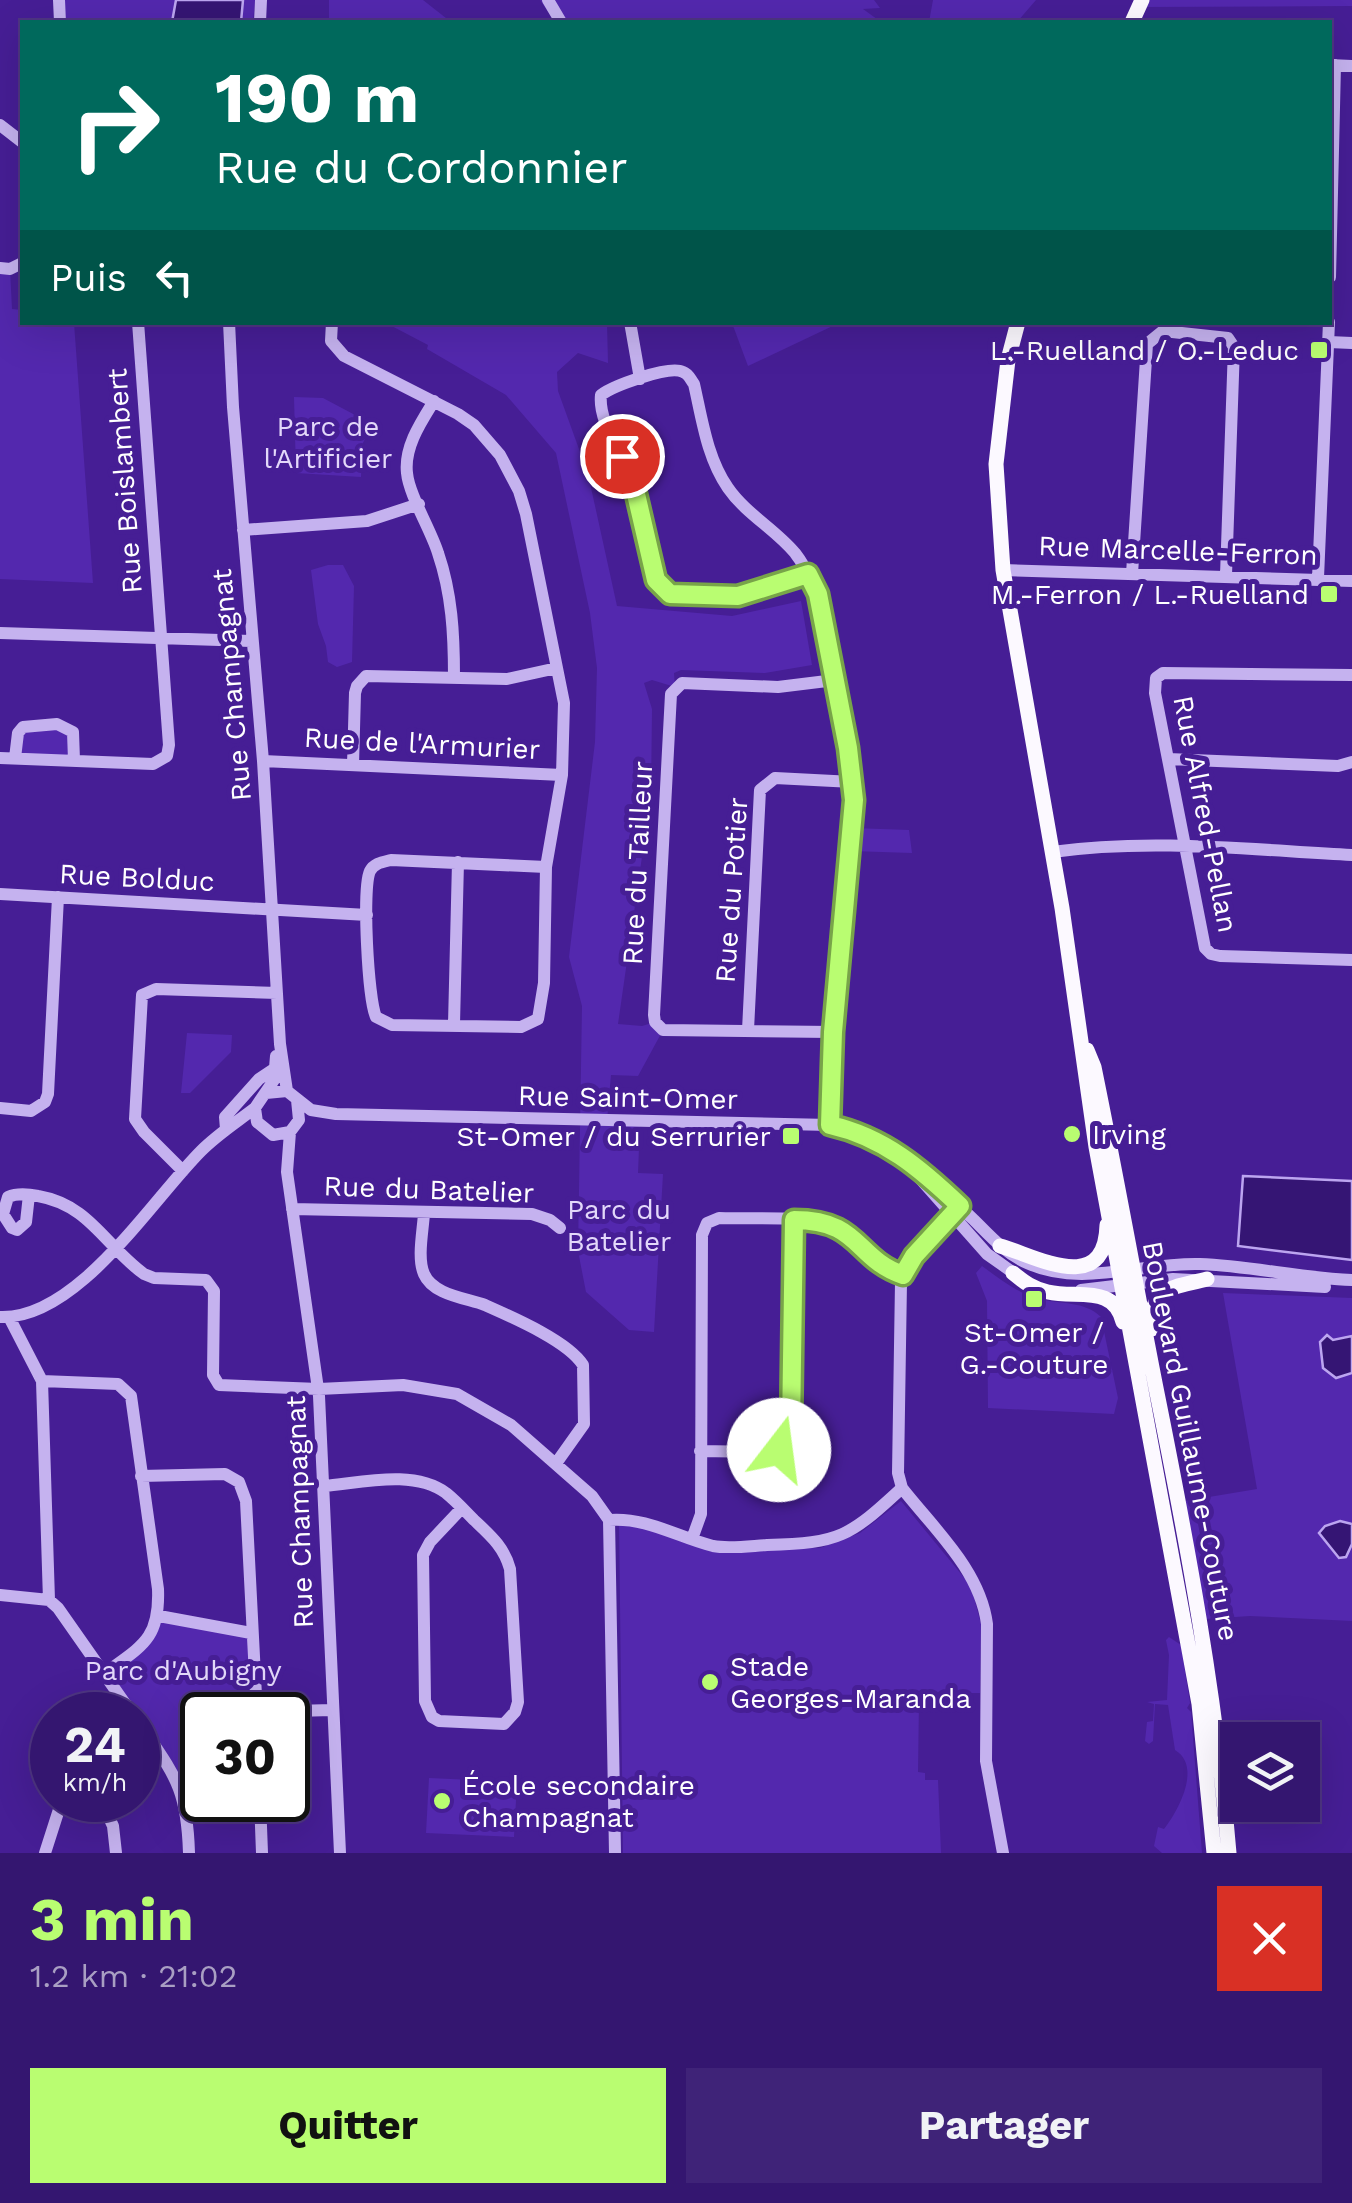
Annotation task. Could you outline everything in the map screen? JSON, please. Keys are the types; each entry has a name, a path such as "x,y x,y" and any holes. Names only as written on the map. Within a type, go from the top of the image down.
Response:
{"main road":[{"name":"Boulevard Guillaume-Couture","path":"1017,325 1008,360 996,464 1002,570 1083,1042 1083,1069 1106,1196 1128,1276"},
{"name":"Boulevard Guillaume-Couture","path":"1083,1042 1094,1067 1199,1704 1214,1853"},
{"path":"1000,1246 1054,1266 1088,1263 1105,1242 1106,1196"},
{"path":"1012,1273 1026,1284 1048,1292 1109,1298 1144,1365"},
{"path":"1144,1365 1158,1298 1174,1286 1207,1280"},
{"name":"Boulevard Guillaume-Couture","path":"1144,1365 1204,1645 1229,1853"}],"street":[{"path":"1332,65 1352,66"},
{"path":"0,125 20,140"},
{"name":"Rue Boislambert","path":"74,760 153,764 167,756 169,745 138,325"},
{"name":"Rue Champagnat","path":"229,325 280,1044 295,1126 287,1172 319,1390 340,1853"},
{"name":"Rue de l'Armurier","path":"263,761 562,775 564,704 526,514 511,474 500,454 474,425 344,356 331,340 332,325"},
{"path":"631,325 640,379"},
{"path":"1318,578 1329,325"},
{"path":"1132,574 1147,344 1164,331 1228,338 1234,347 1226,575"},
{"path":"1329,342 1352,343"},
{"path":"808,574 738,596 678,596 664,590 656,580 629,472 600,404 601,395 613,386 674,370 688,376 694,384 709,448 726,485 746,510 786,544 808,574 824,616 853,782 854,823 833,1032 830,1125"},
{"path":"434,401 418,427 407,457 410,486 438,552 451,606 454,677"},
{"path":"243,530 367,521 419,504"},
{"name":"Rue Marcelle-Ferron","path":"1002,570 1352,581"},
{"path":"0,633 252,641"},
{"path":"353,765 355,693 360,680 373,674 507,679 557,668"},
{"name":"Rue Alfred-Pellan","path":"1352,675 1163,672 1156,678 1155,693 1205,948 1211,954 1352,960"},
{"name":"Rue du Tailleur","path":"833,1032 663,1030 654,1022 671,694 682,683 778,686 835,680"},
{"path":"57,724 74,732 74,760 7,758 23,727 57,724"},
{"path":"1168,759 1338,766 1352,762"},
{"path":"546,867 391,860 376,864 369,875 367,915 376,1018 392,1025 521,1027 538,1020 544,983 546,867 562,775"},
{"name":"Rue du Potier","path":"748,1030 760,790 775,778 853,782"},
{"path":"1052,852 1093,847 1186,846 1352,854"},
{"path":"454,1024 458,862"},
{"name":"Rue Bolduc","path":"0,894 367,915"},
{"path":"0,1108 32,1111 45,1102 48,1094 58,897"},
{"path":"183,1171 136,1119 142,995 156,989 276,992"},
{"name":"Rue Champagnat","path":"280,1044 274,1080 255,1108 287,1172"},
{"path":"226,1129 224,1117 259,1079 274,1070"},
{"path":"266,1093 292,1096"},
{"name":"Rue Saint-Omer","path":"292,1096 311,1110 336,1114 830,1125 876,1140 910,1163 956,1211 1025,1263 1083,1275 1352,1288"},
{"path":"49,1600 42,1381 4,1317 53,1304 74,1289 183,1171 226,1129 255,1108"},
{"name":"Rue Saint-Omer","path":"267,1132 336,1114"},
{"path":"226,1129 267,1132"},
{"path":"29,1195 70,1205 144,1274 154,1278 206,1280 211,1284 213,1375 219,1386 319,1390 403,1385 457,1394 493,1412 557,1462 600,1505 610,1520 615,1853"},
{"name":"Rue du Batelier","path":"292,1209 532,1214 560,1228"},
{"path":"956,1211 914,1256 903,1275 898,1473 902,1488 964,1566 984,1603 986,1761 1003,1853"},
{"name":"Rue Saint-Omer","path":"956,1211 987,1254 1012,1273 1060,1289 1083,1290 1128,1276 1210,1265 1352,1280"},
{"path":"424,1213 423,1272 433,1285 505,1315 568,1348 583,1365 584,1424 557,1462"},
{"path":"692,1539 701,1514 703,1230 712,1219 719,1218 826,1222 838,1227 890,1271 903,1275"},
{"path":"700,1452 773,1452 789,1439 794,1220"},
{"path":"42,1381 106,1383 126,1389 131,1396 159,1616 136,1651 105,1673"},
{"path":"141,1476 225,1474 239,1482 246,1501 255,1692"},
{"path":"323,1486 413,1481 444,1492 462,1508 504,1549 510,1569 518,1702 504,1724 439,1720 432,1717 426,1701 423,1554 462,1508"},
{"path":"610,1520 642,1521 717,1547 811,1544 836,1539 864,1523 902,1488"},
{"path":"0,1595 49,1600 71,1621 118,1692"},
{"path":"159,1616 251,1633"},
{"path":"310,1711 332,1710"},
{"path":"160,1754 180,1789"},
{"path":"45,1853 55,1822"},
{"path":"111,1822 116,1853"},
{"path":"187,1822 190,1853"},
{"path":"261,1822 262,1853"}],"green space":[{"path":"64,0 255,0 253,20 66,20"},
{"path":"329,0 423,0 448,20 329,20"},
{"path":"540,0 874,0 880,8 863,9 878,20 554,20"},
{"path":"933,0 1036,0 1019,20 929,20"},
{"path":"1142,0 1352,0 1352,6 1139,7"},
{"path":"0,268 10,269 12,309 20,310 20,325 74,325 93,583 0,579"},
{"name":"Parc du Batelier","path":"390,325 607,325 608,363 578,353 557,372 558,391 588,474 617,606 732,616 801,601 812,665 765,673 681,670 674,673 675,687 652,680 644,683 652,709 651,794 618,1024 642,1026 655,1022 663,1030 638,1076 611,1075 607,1121 640,1123 638,1173 663,1174 654,1332 629,1330 586,1292 578,1251 582,1006 569,957 595,742 597,668 590,613 556,453 506,395 427,349 428,345"},
{"path":"733,325 835,325 748,366"},
{"name":"Parc de l'Artificier","path":"294,397 323,398 372,424 362,445 361,477 296,473"},
{"path":"343,565 354,586 352,662 337,667 328,662 311,570"},
{"path":"68,727 74,760 15,758 18,733"},
{"path":"853,828 909,830 912,853 851,851"},
{"path":"187,1033 232,1035 231,1052 190,1093 181,1093"},
{"path":"982,1266 1023,1293 1080,1306 1101,1317 1118,1398 1114,1414 988,1408 987,1301 976,1273"},
{"path":"1223,1293 1352,1298 1352,1621 1250,1616 1205,1619 1185,1501 1257,1489"},
{"path":"901,1501 971,1586 981,1624 980,1693 926,1693 925,1700 919,1700 918,1772 925,1773 925,1780 938,1780 941,1853 623,1853 619,1521 716,1550 820,1548 860,1533"},
{"name":"Parc d'Aubigny","path":"159,1616 251,1633 254,1692 180,1692 180,1791 160,1759 160,1692 117,1692 105,1673 136,1651"},
{"path":"1169,1637 1181,1645 1190,1703 1187,1708 1191,1712 1202,1853 1162,1853 1154,1846 1158,1827 1164,1829 1176,1811 1187,1777 1183,1757 1175,1750 1168,1705 1155,1704 1153,1741 1145,1741 1147,1722 1153,1721 1154,1704 1147,1702 1167,1700"},
{"path":"429,1778 517,1782 514,1837 426,1833"}],"shaded area":[{"path":"176,0 243,0 241,20 172,20"},
{"path":"1243,1176 1352,1181 1352,1260 1238,1246"},
{"path":"1327,1335 1333,1340 1352,1336 1352,1373 1336,1378 1323,1368 1320,1342"},
{"path":"1340,1521 1352,1524 1352,1544 1346,1557 1339,1558 1319,1533 1325,1526"}],"place":[{"name":"L.-Ruelland / O.-Leduc","path":"1319,350"},
{"name":"M.-Ferron / L.-Ruelland","path":"1329,594"},
{"name":"Irving","path":"1072,1134"},
{"name":"St-Omer / du Serrurier","path":"791,1136"},
{"name":"St-Omer / G.-Couture","path":"1034,1299"},
{"name":"Stade Georges-Maranda","path":"710,1682"},
{"name":"École secondaire Champagnat","path":"442,1801"}],"route":[{"path":"622,456 636,494 656,580 664,590 678,596 738,596 808,574 818,594 848,748 854,800 833,1032 830,1125 864,1134 894,1150 960,1206 914,1256 903,1275 890,1271 838,1227 826,1222 794,1220 791,1430 779,1450"}]}
